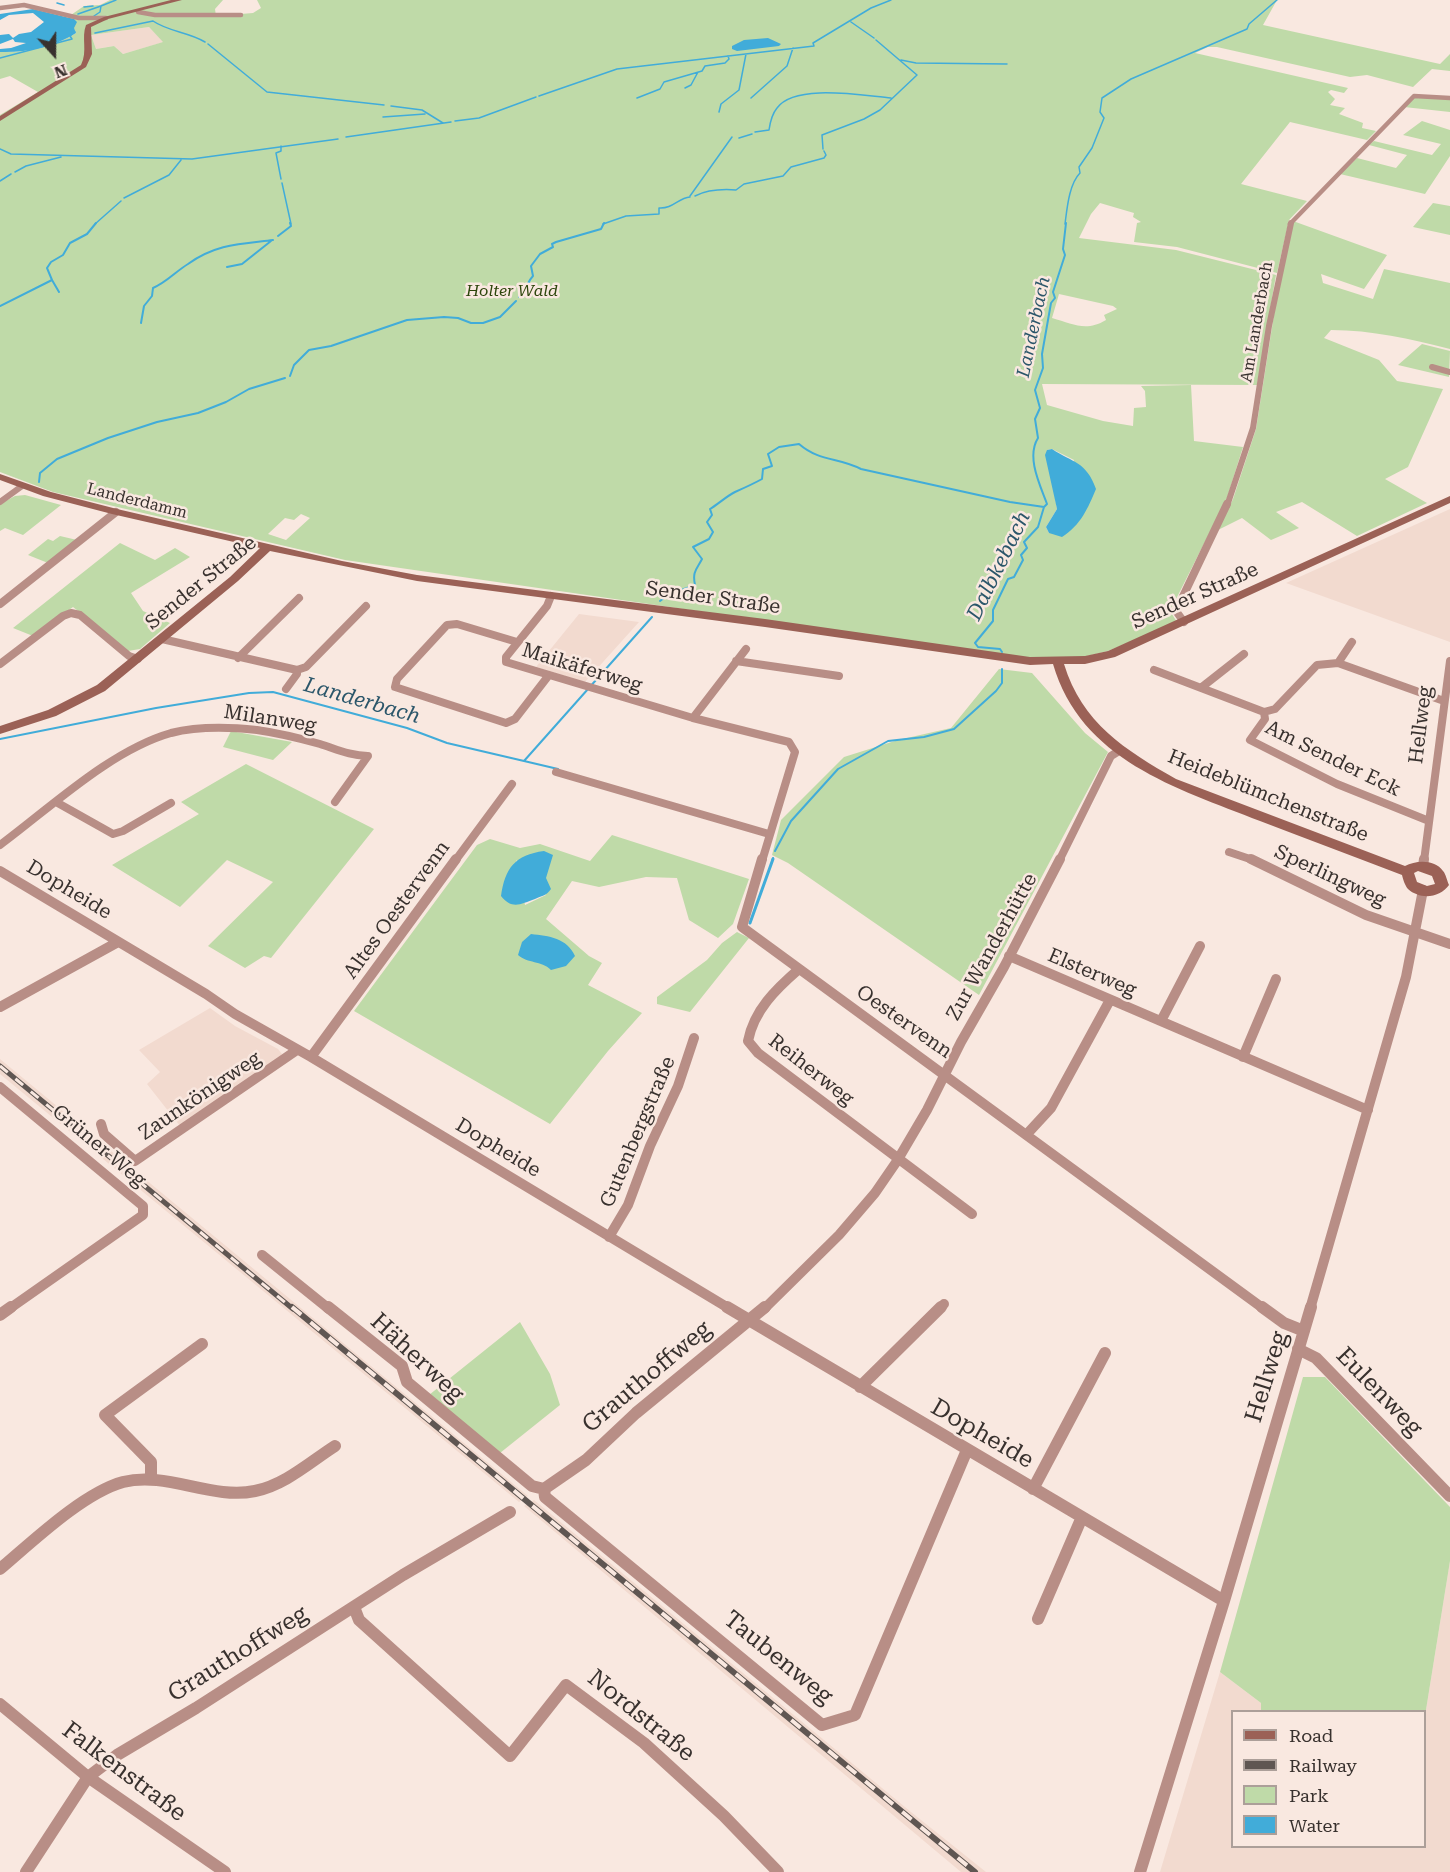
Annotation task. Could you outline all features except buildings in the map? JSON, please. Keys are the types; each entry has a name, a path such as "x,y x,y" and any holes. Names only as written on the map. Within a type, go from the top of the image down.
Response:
{"main road":[{"path":"0,119 84,66 90,54 88,26 106,18 138,12 179,0"},
{"name":"Landerdamm","path":"0,477 22,486 116,512 268,547"},
{"name":"Sender Straße","path":"0,730 41,717 77,702 101,688 234,579 268,547 408,577 667,609 1005,658 1058,662 1085,660 1111,654 1450,499"},
{"name":"Heideblümchenstraße","path":"1058,662 1062,680 1078,709 1119,751 1172,782 1407,872"},
{"path":"1423,866 1438,873 1446,887 1435,891 1423,890 1412,885 1407,872 1413,867 1423,866"}],"street":[{"path":"0,8 33,6 79,18 106,18"},
{"path":"138,12 155,15 241,15"},
{"path":"79,18 88,26"},
{"name":"Am Landerbach","path":"1184,622 1176,611 1230,499 1252,428 1267,336 1291,221 1413,96 1450,98"},
{"path":"1431,367 1450,372"},
{"path":"0,501 22,486"},
{"path":"0,604 116,512"},
{"name":"Maikäferweg","path":"552,596 547,606 506,657 506,662 693,718 789,742 795,752 769,834"},
{"path":"238,658 299,598"},
{"path":"162,639 297,670 306,667 366,606"},
{"path":"0,664 63,616 71,613 80,615 129,656 138,659"},
{"path":"517,642 457,624 447,625 397,680 395,687 506,723 515,719 549,675"},
{"path":"1338,663 1352,642"},
{"path":"693,718 746,649"},
{"path":"1202,687 1244,654"},
{"path":"736,661 839,676"},
{"name":"Hellweg","path":"1423,866 1450,661"},
{"path":"1154,670 1264,712 1275,709 1317,665 1338,663 1444,701"},
{"path":"286,689 297,675 297,670"},
{"name":"Am Sender Eck","path":"1264,712 1265,718 1250,740 1337,784 1429,821"},
{"name":"Milanweg","path":"0,844 103,765 141,743 176,731 204,727 225,726 272,733 321,744 351,755 368,756 364,764 344,785 335,802"},
{"name":"Zur Wanderhütte","path":"750,1320 833,1242 865,1206 898,1160 946,1074 963,1036 977,1016 1009,956 1111,756 1119,751"},
{"path":"556,772 769,834"},
{"name":"Altes Oestervenn","path":"311,1057 512,784"},
{"path":"56,802 113,834 123,831 171,803"},
{"name":"Oestervenn","path":"769,834 742,927 1284,1323 1304,1331"},
{"name":"Sperlingweg","path":"1229,852 1256,861 1366,915 1450,944"},
{"name":"Dopheide","path":"0,871 609,1238 1224,1601"},
{"name":"Hellweg","path":"1140,1872 1224,1601 1407,977 1423,890"},
{"name":"Dopheide","path":"0,1007 118,942"},
{"path":"1161,1022 1200,946"},
{"name":"Elsterweg","path":"1009,956 1368,1110"},
{"name":"Reiherweg","path":"799,969 773,993 748,1031 747,1041 758,1053 898,1160"},
{"path":"1243,1057 1276,979"},
{"path":"1027,1134 1051,1108 1110,1000"},
{"name":"Gutenbergstraße","path":"609,1238 628,1205 650,1146 678,1086 694,1038"},
{"name":"Zaunkönigweg","path":"101,1124 104,1134 135,1161 297,1050"},
{"name":"Grüner Weg","path":"0,1088 143,1206 145,1211 144,1215 1,1312"},
{"path":"898,1160 972,1214"},
{"name":"Häherweg","path":"262,1255 402,1366 407,1382 532,1486 544,1489"},
{"path":"860,1387 944,1304"},
{"name":"Grauthoffweg","path":"544,1489 554,1484 607,1440 629,1418 750,1320"},
{"path":"151,1479 151,1462 105,1415 202,1344"},
{"name":"Eulenweg","path":"1298,1349 1317,1358 1450,1496"},
{"path":"1033,1489 1105,1353"},
{"path":"0,1569 92,1498 122,1483 151,1479 230,1493 256,1491 277,1483 335,1446"},
{"name":"Taubenweg","path":"544,1489 545,1497 822,1725 855,1715 967,1450"},
{"name":"Grauthoffweg","path":"26,1872 88,1777 117,1755 403,1575 510,1512"},
{"path":"1038,1619 1082,1517"},
{"name":"Nordstraße","path":"354,1607 359,1620 510,1756 566,1684 644,1743 724,1816 778,1872"},
{"name":"Falkenstraße","path":"0,1704 88,1777 225,1872"}],"shaded area":[{"path":"149,27 164,42 123,54 114,46 96,49 91,35"},
{"path":"1450,509 1450,642 1286,583"},
{"path":"579,614 639,622 585,682 536,667"},
{"path":"210,1008 235,1026 278,1049 282,1054 281,1057 180,1126 147,1084 160,1072 139,1050"},
{"path":"0,1059 528,1496 519,1502 0,1074"},
{"path":"534,1500 986,1872 961,1872 524,1506"},
{"path":"1450,1561 1450,1872 1160,1872 1220,1672 1261,1703 1261,1710 1231,1710 1231,1848 1426,1848 1426,1710"}],"green space":[{"name":"Holter Wald","path":"110,0 223,0 215,9 216,16 253,13 261,8 257,0 1277,0 1263,25 1440,64 1450,54 1450,71 1432,69 1413,87 1367,75 1350,77 1217,47 1208,47 1195,53 1348,88 1344,93 1331,90 1328,92 1335,99 1330,105 1345,108 1339,114 1363,123 1362,128 1376,131 1367,140 1290,122 1241,184 1307,201 1289,220 1277,273 1177,247 1134,242 1137,223 1141,222 1133,217 1134,213 1100,203 1091,214 1079,238 1176,250 1276,275 1257,385 1042,384 1047,405 1103,421 1133,426 1134,408 1146,407 1145,391 1141,386 1191,385 1194,441 1243,447 1227,498 1170,611 1177,622 1108,651 1083,657 1029,659 345,560 53,492 0,472 0,115 38,92 10,76 0,79 0,52 39,48 68,38 76,33 68,17 84,6 100,5","holes":["149,27 163,42 123,54 114,46 96,49 91,35","1059,294 1113,306 1117,309 1104,315 1106,320 1092,326 1079,326 1052,318","1052,449 1074,460 1049,533 1046,527 1057,509 1047,450","301,514 310,518 286,540 268,534 285,518 294,520"]},
{"path":"1415,96 1450,99 1450,112 1404,107"},
{"path":"1422,121 1450,130 1450,156 1425,194 1340,174 1357,158 1396,168 1407,155 1369,145 1374,141 1432,155 1441,144 1403,135"},
{"path":"1433,203 1450,206 1450,235 1413,227"},
{"path":"1293,221 1387,255 1364,289 1321,274 1323,283 1373,299 1384,269 1450,283 1450,349 1376,333 1331,330 1324,338 1379,360 1397,381 1443,389 1408,467 1385,479 1427,503 1357,536 1302,502 1276,512 1299,528 1271,540 1242,518 1218,530 1233,499 1256,429 1276,302"},
{"path":"1422,344 1450,351 1449,377 1398,365"},
{"path":"25,495 61,505 23,535 5,528 0,531 0,504 15,496"},
{"path":"60,536 77,540 48,563 28,555 48,539 53,541"},
{"path":"120,543 155,560 175,548 190,557 131,593 143,611 170,623 140,649 128,651 73,607 33,636 13,628"},
{"path":"999,669 1032,673 1085,733 1108,752 979,995 788,863 772,855 781,820 844,757 898,740 951,728"},
{"path":"231,731 292,742 273,760 223,747"},
{"path":"246,764 374,829 271,958 264,956 245,968 208,946 273,882 227,860 180,907 112,865 199,814 181,802"},
{"path":"612,835 749,879 733,924 718,938 689,920 677,878 646,877 599,887 572,881 546,919 589,956 602,963 588,985 642,1013 608,1051 550,1124 354,1011 477,845 490,839 520,848 540,844 590,861","holes":["516,860 546,895 525,905"]},
{"path":"737,932 749,938 690,1012 657,1004 657,997 707,960 722,943"},
{"path":"520,1322 550,1374 560,1405 500,1453 429,1395"},
{"path":"1303,1377 1325,1377 1450,1507 1450,1561 1426,1710 1261,1710 1261,1703 1220,1672"}],"water":[{"path":"33,9 74,19 77,22 74,28 76,33 59,42 39,48 0,52 0,49 26,43 15,42 13,39 0,44 0,35 9,34 13,38 19,34 31,32 44,22 33,13 9,15 0,20 0,14"},
{"path":"768,38 781,44 737,51 732,49 732,46 744,40"},
{"path":"1052,449 1083,468 1096,489 1079,522 1062,537 1049,533 1046,527 1057,509 1045,455 1047,450"},
{"path":"544,851 553,855 546,878 551,889 544,895 521,904 509,903 501,896 505,878 513,864 526,856"},
{"path":"531,934 551,937 562,942 572,950 575,956 566,966 551,970 522,958 518,955 522,942"}],"waterway":[{"path":"101,6 116,0"},
{"path":"793,48 814,46 813,43 871,8 891,0"},
{"name":"Landerbach","path":"1065,224 1069,197 1080,173 1079,167 1092,148 1104,118 1100,112 1102,98 1131,79 1247,29 1249,24 1277,0"},
{"path":"57,3 64,5"},
{"path":"84,7 93,6"},
{"path":"78,14 101,6"},
{"path":"94,16 100,12 101,6"},
{"path":"95,33 153,21 205,42"},
{"path":"851,22 874,38"},
{"path":"0,58 72,39 70,36 75,32"},
{"path":"823,149 822,135 864,119 880,110 917,75 876,40"},
{"path":"208,44 267,92 384,105"},
{"path":"728,56 793,48"},
{"path":"751,98 787,66 793,48"},
{"path":"719,112 721,104 739,90 746,54"},
{"path":"539,96 617,69 728,56"},
{"path":"698,72 705,66 725,63 729,59 728,56"},
{"path":"901,60 916,63 1007,64"},
{"path":"637,98 660,89 664,82 698,72"},
{"path":"685,88 691,85 698,72"},
{"path":"755,132 769,130 777,108 786,100 799,96 831,93 891,98"},
{"path":"455,121 479,118 536,97"},
{"path":"391,106 422,110 443,123"},
{"path":"383,117 425,114"},
{"path":"346,137 451,122"},
{"path":"739,138 752,134"},
{"path":"690,196 732,137"},
{"path":"281,147 338,139"},
{"path":"0,149 11,154 192,159 281,147"},
{"path":"281,147 281,151 276,153 281,179"},
{"path":"695,196 715,190 736,190 744,184 783,176 791,167 824,158 826,155 824,151"},
{"path":"15,172 26,166 61,157"},
{"path":"124,198 169,175 181,160"},
{"path":"0,181 11,174"},
{"path":"282,183 291,224"},
{"path":"604,224 626,216 659,214 659,208 668,207 690,197"},
{"path":"96,223 121,201"},
{"path":"52,280 47,268 51,262 63,255 70,243 87,234 96,223"},
{"path":"278,236 291,226 290,223"},
{"name":"Landerbach","path":"1044,507 1047,504 1038,480 1033,454 1038,438 1035,419 1040,408 1035,390 1043,368 1042,354 1051,303 1055,298 1053,292 1065,255 1063,249 1066,223"},
{"path":"519,297 533,276 531,266 540,254 553,247 552,244 556,242 601,229 604,224"},
{"path":"141,323 144,306 152,296 153,288 198,257 229,246 273,240"},
{"path":"227,267 242,264 271,241"},
{"path":"0,306 52,280"},
{"path":"52,280 59,292"},
{"path":"290,376 294,365 309,350 331,346 407,320 444,317 458,318 471,323 483,323 500,317 516,301"},
{"path":"39,482 40,473 57,459 108,438 157,422 198,413 226,402 249,389 285,378"},
{"name":"Landerbach","path":"660,601 668,595 695,585 695,573 702,559 693,547 709,539 713,532 707,522 712,515 710,509 732,494 762,479 763,469 772,466 768,454 779,447 799,444 814,454 861,469 1010,502 1044,507"},
{"name":"Dalbkebach","path":"1002,652 1000,649 978,647 975,643 993,621 993,610 1008,579 1014,577 1023,560 1021,555 1027,548 1024,542 1038,527 1044,507"},
{"name":"Landerbach","path":"524,761 652,617"},
{"name":"Dalbkebach","path":"775,851 791,821 838,769 888,741 924,737 954,729 996,691 1002,683 1002,669"},
{"name":"Landerbach","path":"0,739 156,708 249,693 273,692 407,728 447,743 524,761"},
{"path":"524,761 558,769"},
{"name":"Dalbkebach","path":"750,923 773,859"}],"railway":[{"path":"0,1066 293,1309"},
{"path":"292,1307 975,1872"}]}
